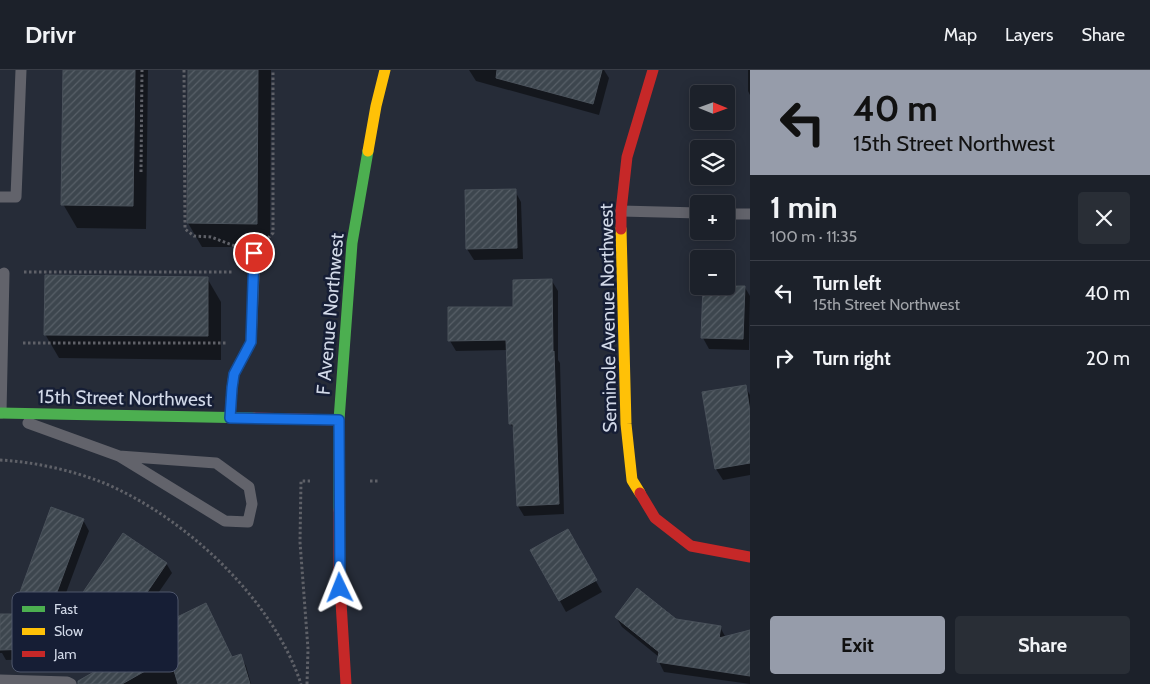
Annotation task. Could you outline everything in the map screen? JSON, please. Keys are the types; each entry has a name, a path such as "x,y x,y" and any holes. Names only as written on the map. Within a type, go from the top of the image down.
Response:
{"street":[{"name":"F Avenue Northwest","path":"346,684 340,569 339,420 352,243 376,106 385,70"},
{"name":"Seminole Avenue Northwest","path":"653,70 627,157 621,211 626,424 632,480 655,518 691,546 750,557"},
{"name":"15th Street Northwest","path":"0,413 339,420"}],"lane":[{"path":"0,197 16,197 21,70"},
{"path":"621,211 690,213"},
{"path":"735,214 750,214"},
{"path":"230,418 234,374 251,342 254,253"},
{"path":"4,272 0,413 119,456 225,521 248,522 252,504 250,487 216,463 119,456"},
{"path":"0,680 67,682 71,684"}],"path":[{"path":"142,70 142,172"},
{"path":"184,70 186,229 194,236 211,237 254,253 273,233 273,70"},
{"path":"4,272 254,272"},
{"path":"2,343 251,342"},
{"path":"0,460 63,470 104,483 138,500 170,521 202,546 256,600 295,667 301,684"},
{"path":"307,684 308,649 300,542 300,481 310,481"},
{"path":"370,481 378,481"}],"building":[{"path":"63,70 135,70 133,206 61,205"},
{"path":"188,70 258,70 257,224 187,223"},
{"path":"497,70 602,70 593,104 496,78"},
{"path":"516,189 517,248 466,249 465,190"},
{"path":"45,275 208,277 208,336 44,335"},
{"path":"552,279 559,504 517,506 513,424 509,424 506,340 448,341 448,307 513,307 513,280"},
{"path":"735,286 745,286 743,339 701,338 703,295 735,295"},
{"path":"746,385 750,412 750,463 715,469 702,392"},
{"path":"51,507 84,519 57,592 20,592"},
{"path":"568,529 597,580 559,601 530,550"},
{"path":"123,533 167,563 147,592 83,592"},
{"path":"637,588 676,619 721,626 719,638 750,630 750,676 657,662 659,652 615,617"},
{"path":"206,603 232,657 241,654 250,684 178,684 174,672 178,672 178,617"},
{"path":"0,614 12,614 12,650 0,650"},
{"path":"94,672 143,672 122,684 78,684 78,681"}],"traffic: fast":[{"path":"339,510 339,420 352,243 368,151"},
{"path":"0,413 254,418"}],"traffic: slow":[{"path":"368,151 385,70"},
{"path":"621,229 626,424 632,480 640,493"}],"traffic: jam":[{"path":"621,229 627,157 653,70"},
{"path":"254,418 339,420"},
{"path":"640,493 655,518 691,546 750,557"},
{"path":"339,510 339,569 346,684"}],"route":[{"path":"254,253 251,342 234,374 230,418 339,420 340,588"}]}
